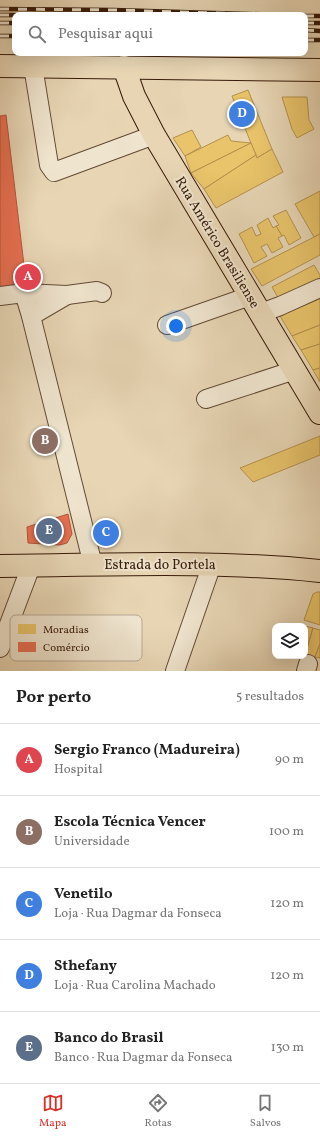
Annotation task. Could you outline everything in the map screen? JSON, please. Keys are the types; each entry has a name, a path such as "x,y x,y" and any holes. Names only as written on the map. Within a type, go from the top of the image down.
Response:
{"main road":[{"path":"0,66 320,70"},
{"name":"Rua Américo Brasiliense","path":"124,67 134,96 154,135 320,413"},
{"name":"Estrada do Portela","path":"0,566 212,564 274,566 320,571"}],"street":[{"path":"33,66 49,166 54,172 154,135"},
{"path":"167,325 256,304 280,306 320,288"},
{"path":"0,296 24,293 95,293"},
{"path":"24,293 32,316 93,564"},
{"path":"32,316 67,294"},
{"path":"206,399 295,370"},
{"path":"175,671 212,564"},
{"path":"12,615 30,566"},
{"path":"0,648 10,621"}],"building: Moradias":[{"path":"248,90 272,149 257,158 232,96"},
{"path":"282,97 307,97 309,120 314,129 297,138 292,129"},
{"path":"192,130 201,147 185,156 173,138"},
{"path":"228,135 231,141 251,143 191,173 185,156"},
{"path":"251,143 256,155 204,189 191,173"},
{"path":"272,149 283,172 216,208 204,189 256,155 257,158"},
{"path":"320,191 320,234 314,237 295,204"},
{"path":"286,210 301,238 289,245 284,235 282,236 276,226 279,225 273,216"},
{"path":"268,218 273,228 276,226 282,236 278,238 283,247 272,253 267,244 261,247 267,256 254,263 239,234 252,227 256,236 261,234 257,225"},
{"path":"320,234 320,255 262,286 251,269"},
{"path":"314,265 320,275 320,283 281,303 272,287"},
{"path":"320,293 320,325 292,336 277,311"},
{"path":"320,325 320,344 301,350 292,336"},
{"path":"320,344 320,368 313,370 301,350"},
{"path":"320,368 320,382 313,370"},
{"path":"320,436 320,455 253,482 240,468"},
{"path":"320,592 320,625 304,620 313,594"},
{"path":"308,627 313,628 308,644"},
{"path":"313,628 320,630 320,644 315,657 308,656 308,646"},
{"path":"320,644 320,658 315,657"}],"building: Comércio":[{"path":"6,115 27,290 0,293 0,116"},
{"path":"68,514 72,534 67,543 60,545 28,543 27,527"}],"railway":[{"path":"0,9 182,12"},
{"path":"0,15 12,15"},
{"path":"308,16 320,16"},
{"path":"0,23 12,23"},
{"path":"308,23 320,23"},
{"path":"308,30 320,31"},
{"path":"0,36 12,36"},
{"path":"308,40 320,40"}],"place":[{"name":"Sthefany","path":"242,114"},
{"name":"Sergio Franco (Madureira)","path":"28,277"},
{"name":"Escola Técnica Vencer","path":"45,441"},
{"name":"Banco do Brasil","path":"49,531"},
{"name":"Venetilo","path":"106,533"}]}
